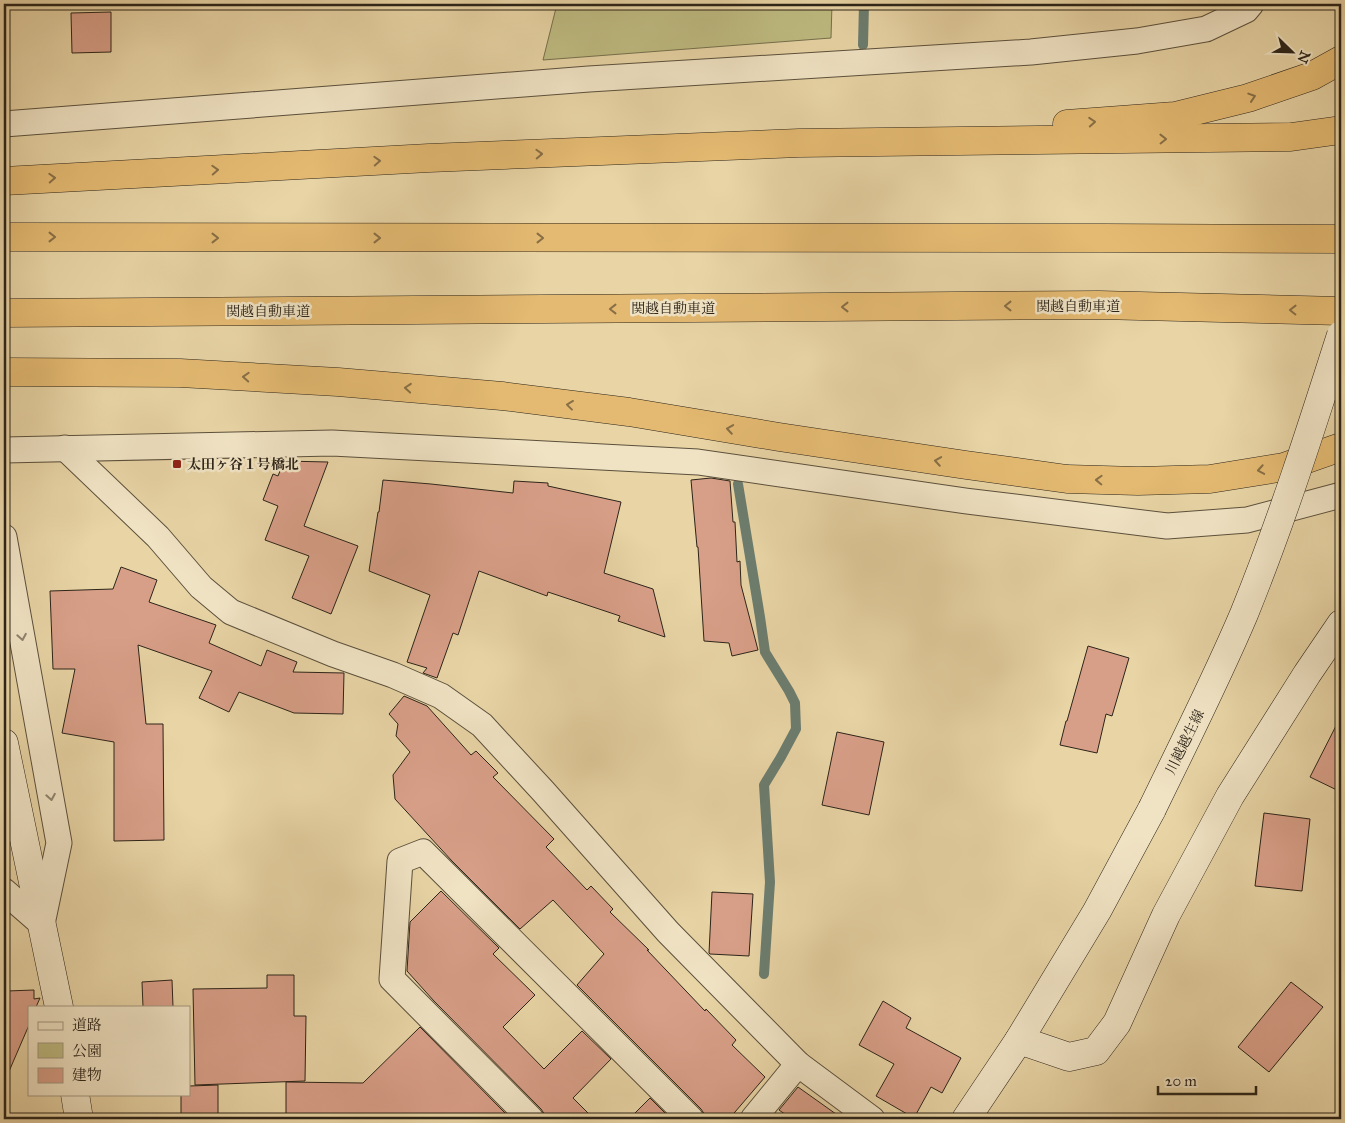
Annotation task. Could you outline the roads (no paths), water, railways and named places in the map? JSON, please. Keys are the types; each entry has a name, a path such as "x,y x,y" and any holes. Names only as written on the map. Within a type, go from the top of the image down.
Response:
{"highway":[{"path":"799,143 1176,116 1248,98 1312,76 1341,60"},
{"path":"4,181 429,158 799,143 1290,137 1341,130"},
{"path":"4,238 1341,239"},
{"name":"関越自動車道","path":"4,313 1099,305 1341,311"},
{"path":"4,372 180,373 338,382 502,396 620,410 778,436 1067,479 1138,481 1210,479 1284,466 1341,447"}],"street":[{"path":"4,124 589,79 1040,51 1137,41 1206,29 1246,10 1252,4"},
{"name":"川越越生線","path":"966,1119 1019,1040 1097,911 1152,809 1200,712 1243,615 1281,519 1341,335"},
{"path":"4,450 332,443 698,462 966,501 1167,526 1247,520 1341,495"},
{"path":"65,448 158,537 201,587 231,612 333,654 393,675 440,696 482,725 544,791 668,932 798,1064 872,1119"},
{"path":"4,537 59,843 42,924"},
{"path":"1019,1040 1069,1057 1096,1051 1117,1023 1166,915 1230,796 1341,624"},
{"path":"4,743 59,1006"},
{"path":"531,1119 392,979 400,861 422,852 691,1119"},
{"path":"4,891 42,924"},
{"path":"753,1119 798,1064"},
{"path":"75,1096 79,1119"}],"waterway":[{"path":"863,45 864,4"},
{"path":"738,484 765,652 795,703 796,729 764,785 770,882 764,974"}],"place":[{"name":"太田ヶ谷１号橋北","path":"177,464"}]}
